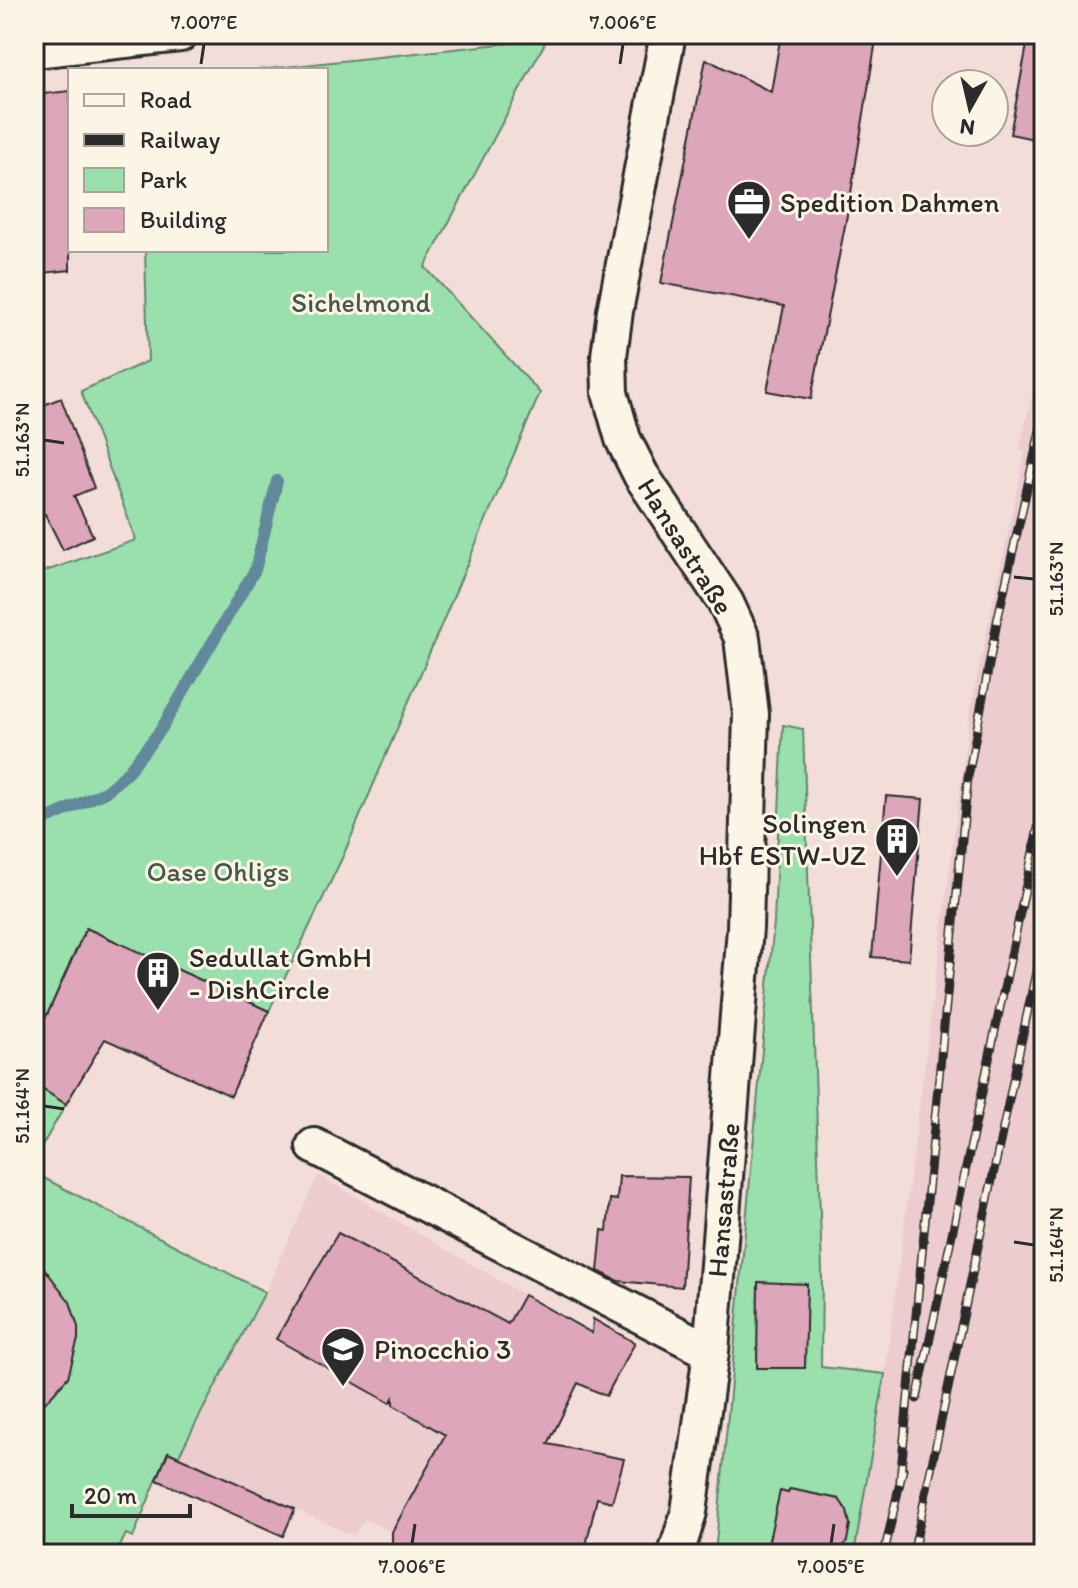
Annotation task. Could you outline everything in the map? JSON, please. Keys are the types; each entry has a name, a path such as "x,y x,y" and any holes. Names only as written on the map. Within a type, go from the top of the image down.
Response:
{"street":[{"path":"34,50 180,34"},
{"name":"Hansastraße","path":"668,34 615,311 609,356 610,393 623,439 641,475 726,603 742,638 751,714 745,928 711,1352 689,1512 676,1554"},
{"path":"314,1146 711,1352"}],"shaded area":[{"path":"1044,346 1044,1554 854,1554 885,1374 970,711 1025,452 1019,450"},
{"name":"Pinocchio 3","path":"318,1175 524,1295 392,1532 364,1519 354,1536 178,1457 265,1292"}],"green space":[{"path":"547,39 425,267 540,393 343,856 269,1011 86,928 48,1013 34,1034 34,575 136,540 81,391 148,361 145,252 328,252 328,68 276,68"},
{"path":"783,725 803,729 822,1271 821,1367 885,1374 854,1554 715,1554 774,922"},
{"path":"34,1084 66,1104 34,1160"},
{"path":"34,1173 265,1292 178,1457 168,1452 133,1537 126,1534 116,1554 34,1554"}],"building":[{"path":"781,34 877,34 849,205 811,399 767,391 784,306 661,283 706,59 771,92"},
{"path":"1028,40 1044,41 1044,141 1010,134"},
{"path":"68,91 70,270 34,274 34,95"},
{"path":"61,398 94,488 74,496 93,536 63,550 45,514 34,518 34,409"},
{"name":"Solingen Hbf ESTW-UZ","path":"886,796 923,799 909,960 872,957"},
{"name":"Sedullat GmbH - DishCircle","path":"86,928 269,1011 231,1096 105,1039 66,1104 34,1084 34,1034 48,1013"},
{"path":"619,1176 689,1177 682,1287 618,1281 598,1271 602,1230 607,1231 610,1199 617,1200"},
{"path":"338,1233 508,1324 524,1295 592,1333 593,1319 635,1343 606,1396 578,1383 548,1444 624,1459 612,1502 597,1498 584,1554 392,1554 392,1532 445,1435 393,1405 393,1398 390,1403 276,1339"},
{"path":"34,1255 70,1302 78,1327 78,1339 68,1377 34,1415"},
{"path":"758,1282 807,1284 805,1368 757,1368"},
{"path":"168,1452 295,1509 283,1536 157,1480"},
{"path":"790,1489 839,1499 847,1511 850,1524 847,1541 839,1554 789,1554 767,1549 780,1491 788,1493"}],"waterway":[{"path":"34,825 105,792 125,775 160,731 255,570 277,481"}],"railway":[{"path":"900,1481 968,777 997,622 1044,413"},
{"path":"917,1399 1044,800"},
{"path":"913,1554 1044,934"},
{"path":"884,1554 903,1469"}],"place":[{"name":"Spedition Dahmen","path":"749,241"},
{"name":"Solingen Hbf ESTW-UZ","path":"897,878"},
{"name":"Sedullat GmbH - DishCircle","path":"158,1012"},
{"name":"Pinocchio 3","path":"343,1388"}],"park label":[{"name":"Sichelmond","path":"361,302"},
{"name":"Oase Ohligs","path":"218,871"}]}
